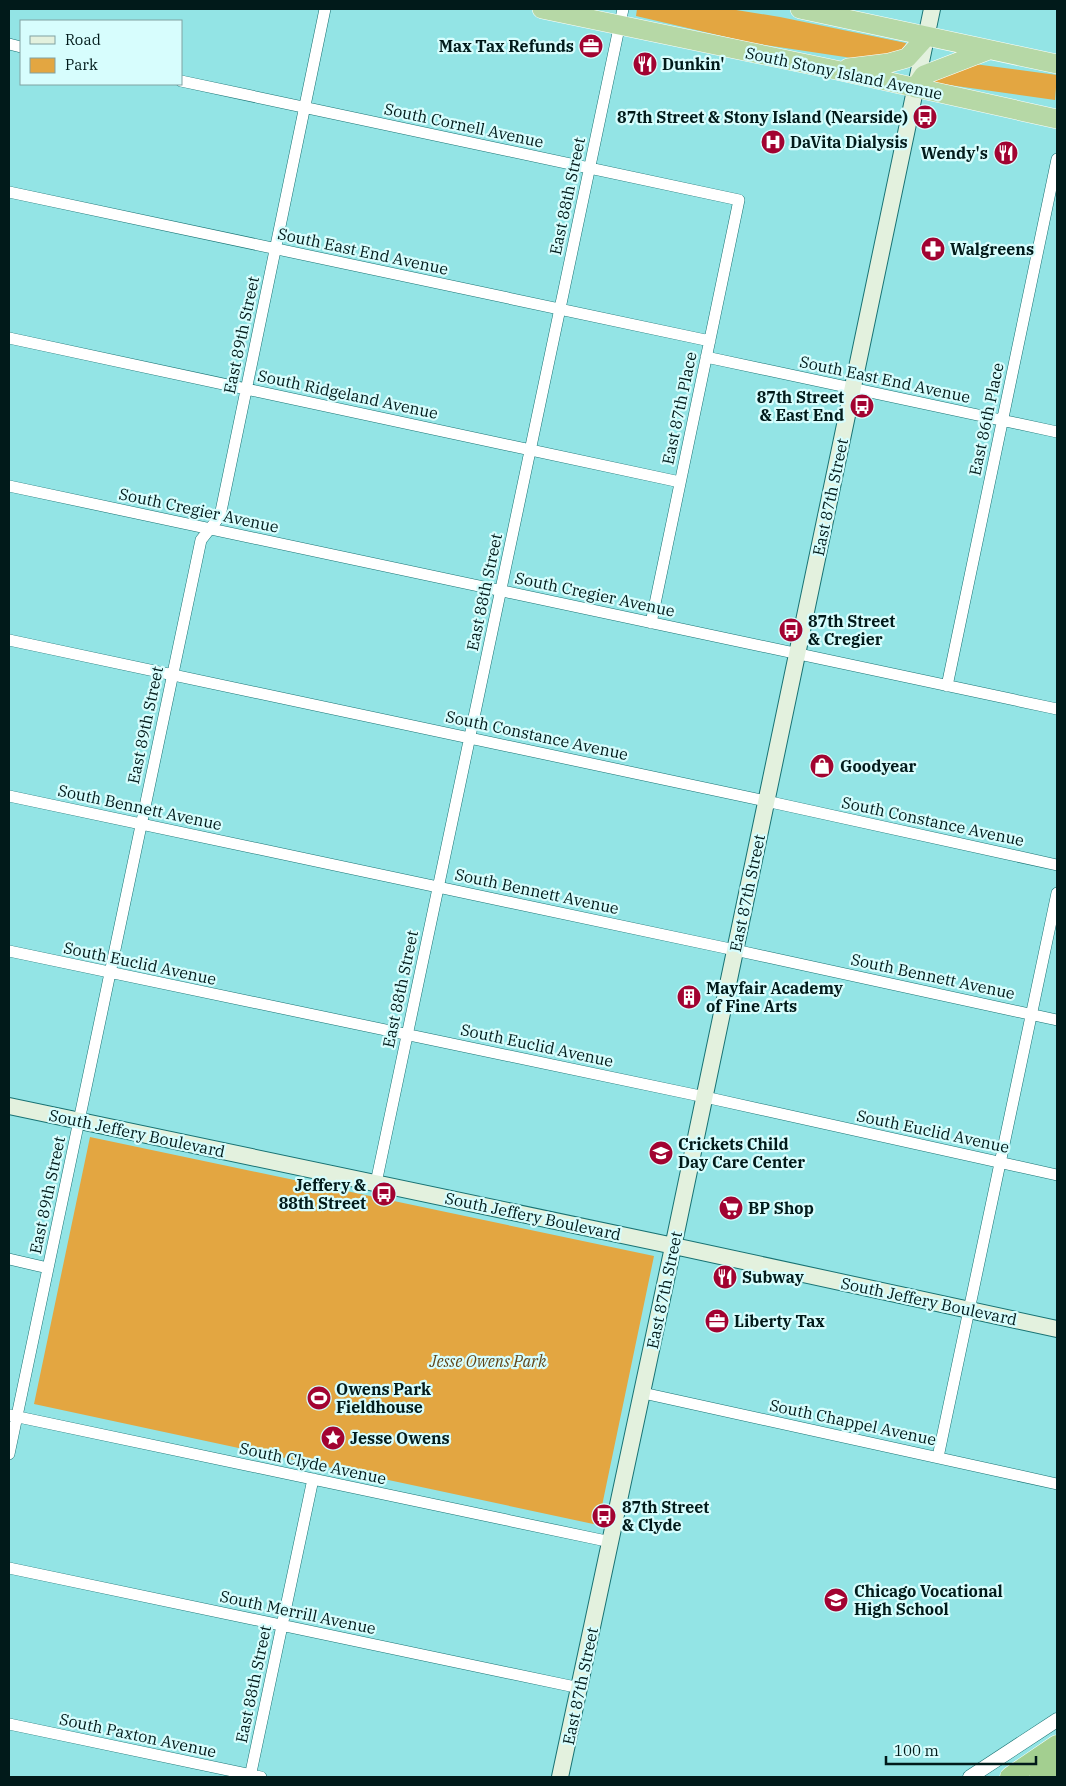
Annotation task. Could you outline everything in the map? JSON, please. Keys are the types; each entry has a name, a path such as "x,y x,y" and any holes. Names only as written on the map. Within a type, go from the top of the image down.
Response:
{"highway":[{"name":"South Stony Island Avenue","path":"542,9 621,17 836,70 1057,120"},
{"path":"800,9 1057,64"},
{"path":"836,70 889,63 907,58 926,37"},
{"path":"916,88 924,75 989,50"},
{"path":"1010,1777 1057,1745"},
{"path":"1040,1777 1057,1766"}],"main road":[{"name":"East 87th Street","path":"560,1777 674,1246 932,9"},
{"name":"South Jeffery Boulevard","path":"9,1106 1057,1329"}],"street":[{"name":"East 89th Street","path":"9,1454 13,1416 48,1268 201,540 220,516 325,9"},
{"name":"East 88th Street","path":"376,1183 621,17"},
{"name":"South Cornell Avenue","path":"182,81 739,200"},
{"name":"East 86th Place","path":"947,686 1057,159"},
{"name":"South East End Avenue","path":"9,192 710,341"},
{"name":"East 87th Place","path":"651,623 739,200"},
{"name":"South Ridgeland Avenue","path":"9,338 680,482"},
{"name":"South East End Avenue","path":"706,357 1057,432"},
{"name":"South Cregier Avenue","path":"9,486 1057,709"},
{"name":"South Constance Avenue","path":"9,640 1057,865"},
{"name":"South Bennett Avenue","path":"9,796 1057,1020"},
{"path":"938,1457 1057,893"},
{"name":"South Euclid Avenue","path":"9,951 705,1097 1057,1175"},
{"path":"9,1259 48,1268"},
{"name":"South Chappel Avenue","path":"643,1393 1057,1484"},
{"name":"South Clyde Avenue","path":"13,1416 611,1542"},
{"name":"East 88th Street","path":"254,1776 312,1479"},
{"name":"South Merrill Avenue","path":"9,1568 580,1688"},
{"path":"970,1777 1057,1720"},
{"name":"South Paxton Avenue","path":"9,1724 254,1776"}],"green space":[{"path":"637,9 730,9 780,17 906,43 903,53 865,60 752,43 636,16"},
{"path":"974,64 1057,75 1055,100 928,82"},
{"name":"Jesse Owens Park","path":"90,1137 654,1256 598,1525 34,1404"}],"place":[{"name":"Max Tax Refunds","path":"591,46"},
{"name":"Dunkin'","path":"645,64"},
{"name":"87th Street & Stony Island (Nearside)","path":"925,117"},
{"name":"DaVita Dialysis","path":"773,142"},
{"name":"Wendy's","path":"1006,153"},
{"name":"Walgreens","path":"933,249"},
{"name":"87th Street & East End","path":"862,406"},
{"name":"87th Street & Cregier","path":"791,630"},
{"name":"Goodyear","path":"822,766"},
{"name":"Mayfair Academy of Fine Arts","path":"689,997"},
{"name":"Crickets Child Day Care Center","path":"661,1153"},
{"name":"Jeffery & 88th Street","path":"384,1194"},
{"name":"BP Shop","path":"731,1208"},
{"name":"Subway","path":"725,1277"},
{"name":"Liberty Tax","path":"717,1321"},
{"name":"Owens Park Fieldhouse","path":"319,1398"},
{"name":"Jesse Owens","path":"333,1438"},
{"name":"87th Street & Clyde","path":"604,1516"},
{"name":"Chicago Vocational High School","path":"836,1600"}]}
